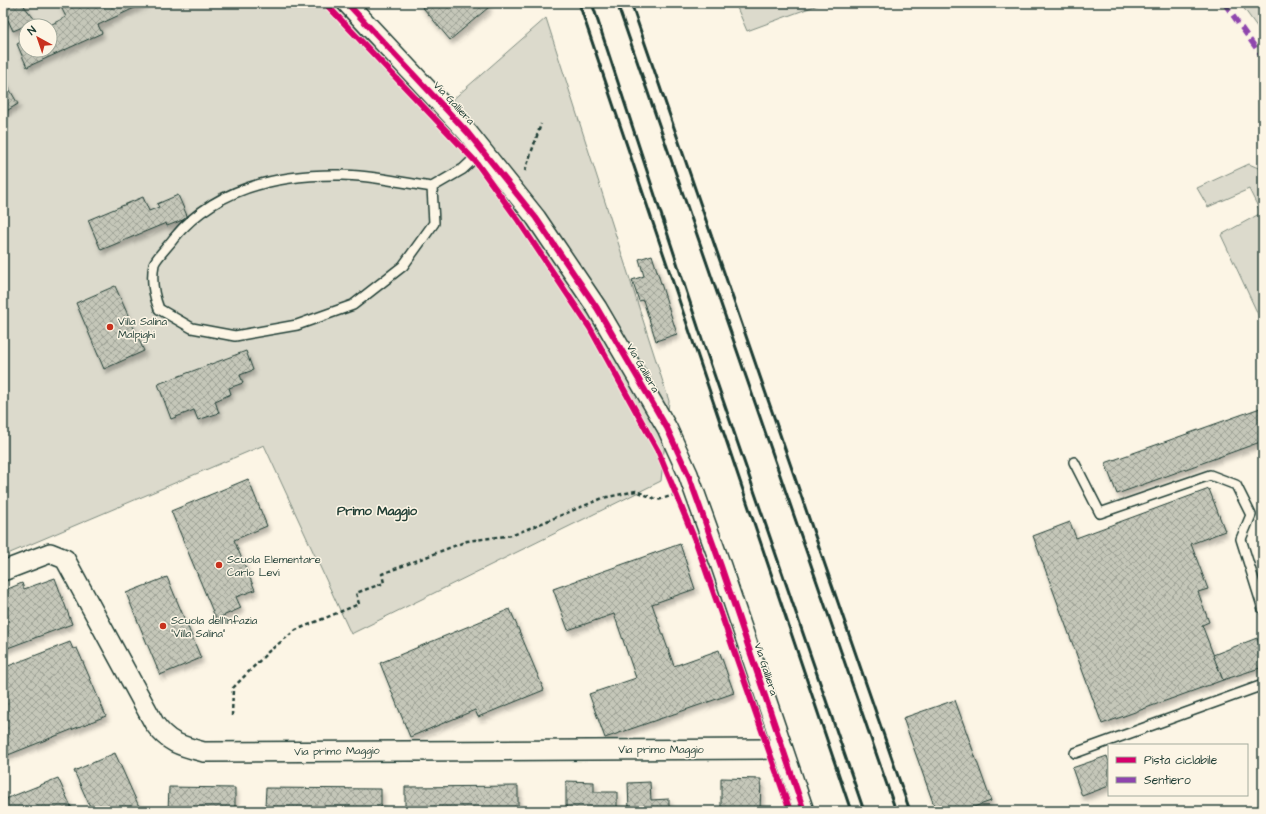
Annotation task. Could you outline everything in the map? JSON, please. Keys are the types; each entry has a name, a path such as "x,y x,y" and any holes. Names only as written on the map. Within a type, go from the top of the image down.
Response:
{"street":[{"name":"Via Galliera","path":"347,3 468,133 536,218 592,302 666,428 691,481 804,811"},
{"name":"Via primo Maggio","path":"3,571 50,554 65,559 154,723 162,735 184,747 204,752 782,749"}],"lane":[{"path":"432,186 434,222 403,266 353,305 297,325 235,336 192,328 159,309 154,294 154,264 181,230 212,204 250,185 294,177 342,175 432,186 463,169 482,151"},
{"path":"1074,462 1100,512 1210,475 1236,485 1251,515 1241,539 1263,609"},
{"path":"1075,753 1263,685"}],"path":[{"path":"523,176 541,124"},
{"path":"232,716 233,688 268,652 296,630 359,604 356,593 384,583 382,574 467,541 513,535 603,498 636,491 658,500 676,495"}],"shaded area":[{"path":"3,3 333,3 434,116 546,18 669,401 661,481 351,634 264,445 3,556"},
{"path":"735,3 823,3 747,31"},
{"path":"1240,3 1263,3 1263,35"},
{"path":"1249,164 1263,170 1263,325 1221,235 1261,213 1249,189 1208,207 1197,188"}],"building":[{"path":"3,3 28,3 24,6 34,18 18,18 18,29 13,31 8,20 3,22"},
{"path":"59,3 145,3 98,25 102,33 58,53 58,21 66,17"},
{"path":"419,3 486,3 489,7 450,40"},
{"path":"23,58 47,58 27,67"},
{"path":"3,78 18,104 3,113"},
{"path":"178,195 188,218 167,226 166,223 101,250 88,220 143,197 149,211 159,207 157,204"},
{"path":"652,255 677,334 656,341 643,300 639,301 632,280 644,276 639,259"},
{"name":"Villa Salina Malpighi","path":"115,286 144,351 104,369 76,303"},
{"path":"246,351 253,370 240,375 243,383 229,388 231,394 215,401 219,413 198,420 194,410 171,419 158,384"},
{"path":"1263,407 1263,441 1117,494 1105,463"},
{"name":"Scuola Elementare Carlo Levi","path":"248,479 267,526 234,540 255,590 236,597 241,608 216,619 171,511"},
{"path":"1209,489 1225,531 1191,544 1208,589 1198,592 1209,622 1202,625 1223,680 1102,724 1033,536 1070,522 1076,538"},
{"path":"680,544 695,589 652,604 674,666 719,650 734,693 605,738 589,694 636,678 614,614 568,630 553,589"},
{"name":"Scuola dell'Infazia \"Villa Salina\"","path":"167,577 201,658 160,675 126,593"},
{"path":"55,578 72,624 5,649 3,643 3,607 5,606 3,591 22,583 24,589"},
{"path":"510,609 544,690 478,717 475,710 410,737 380,663"},
{"path":"1257,638 1263,653 1263,667 1223,680 1213,655"},
{"path":"70,642 73,649 77,648 106,716 3,757 3,668"},
{"path":"955,700 991,801 962,811 936,811 903,718"},
{"path":"1263,750 1263,768 1259,760"},
{"path":"115,753 141,811 92,811 74,771"},
{"path":"1107,756 1108,786 1082,796 1072,768"},
{"path":"58,778 73,811 3,811 3,800"},
{"path":"721,778 761,779 760,811 721,811"},
{"path":"566,781 594,782 594,792 617,792 617,811 566,811"},
{"path":"650,782 651,800 669,799 669,811 629,811 628,783"},
{"path":"518,786 518,811 405,811 405,787"},
{"path":"169,787 235,788 235,811 168,811"},
{"path":"266,788 381,789 381,811 275,811 275,807 265,806"}],"railway":[{"path":"579,3 851,811"},
{"path":"592,3 703,342 864,811"},
{"path":"617,3 896,811"},
{"path":"631,3 910,811"}],"marked path":[{"path":"1224,3 1263,58"}],"cycle path":[{"path":"325,3 476,162 518,220 590,328 659,453 697,545 790,811"},
{"path":"347,3 468,133 536,218 597,308 667,428 688,474 721,566 804,811"}],"place":[{"name":"Villa Salina Malpighi","path":"110,327"},
{"name":"Scuola Elementare Carlo Levi","path":"219,565"},
{"name":"Scuola dell'Infazia \"Villa Salina\"","path":"163,626"}],"district":[{"name":"Primo Maggio","path":"377,511"}]}
